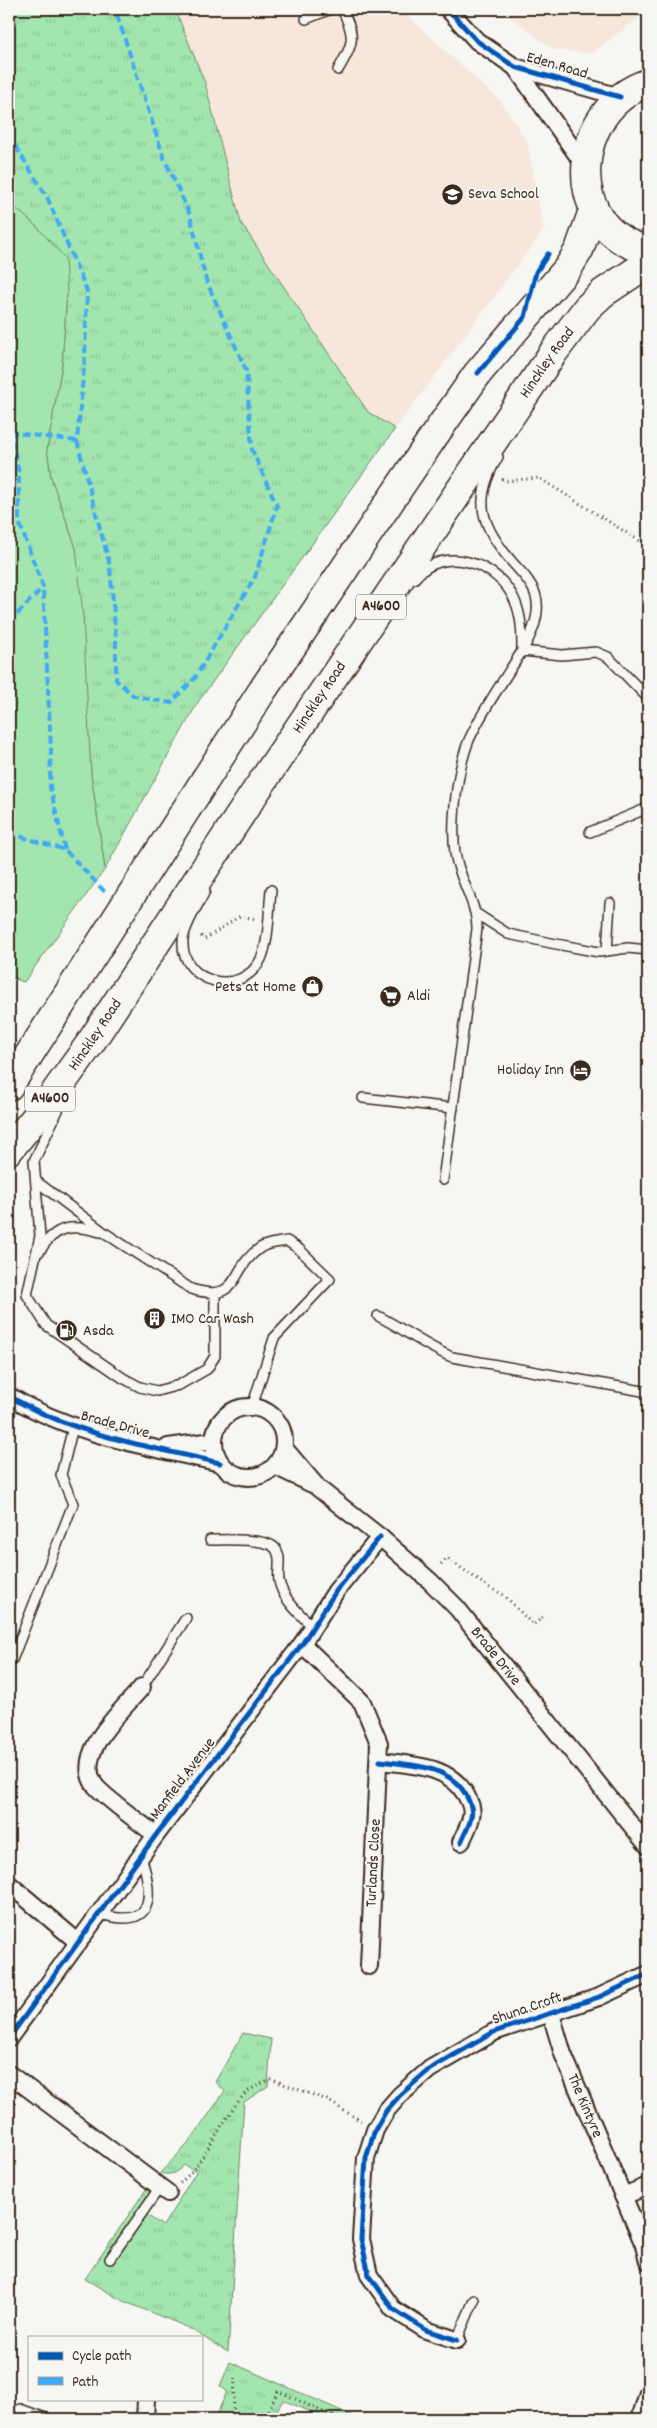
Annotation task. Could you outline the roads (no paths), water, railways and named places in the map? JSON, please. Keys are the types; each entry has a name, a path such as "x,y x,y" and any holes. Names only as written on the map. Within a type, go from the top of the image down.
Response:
{"highway":[{"path":"648,83 620,97 600,122 592,138 585,166 588,193 594,208 603,221 614,234 648,250"},
{"name":"A4600","path":"9,1086 259,696 345,566 478,374 556,283 576,256 594,208"},
{"name":"Hinckley Road","path":"9,1150 49,1102 89,1045 252,796 553,353 587,308 603,293 648,263"}],"street":[{"name":"Eden Road","path":"448,9 477,41 515,67 620,97"},
{"name":"Eden Road","path":"515,67 585,166"},
{"name":"Brade Drive","path":"9,1396 42,1414 73,1427 129,1444 220,1463"},
{"path":"252,1407 266,1411 276,1419 284,1436 284,1448 275,1466 261,1475 249,1478 229,1471 220,1463 214,1441 217,1426 227,1414 238,1408 252,1407"},
{"name":"Brade Drive","path":"159,1449 214,1441"},
{"name":"Brade Drive","path":"284,1448 318,1488"},
{"name":"Brade Drive","path":"275,1466 318,1488 380,1537 430,1581 457,1608 648,1846"},
{"name":"Manfield Avenue","path":"9,2038 156,1835 302,1644 336,1591 380,1537"},
{"name":"Turlands Close","path":"302,1644 362,1702 379,1743 380,1761 369,1966"},
{"name":"Manfield Avenue","path":"142,1688 95,1744 90,1757 90,1770 95,1784 156,1835"},
{"path":"380,1761 425,1767 446,1775 462,1789 471,1804 471,1818 461,1842"},
{"path":"9,1884 79,1943"},
{"name":"Shuna Croft","path":"457,2340 426,2330 393,2309 369,2275 361,2239 366,2158 375,2130 386,2111 400,2095 430,2069 494,2032 600,1997 648,1974"},
{"name":"The Kintyre","path":"551,2014 563,2054 644,2245 648,2261"},
{"path":"9,2074 164,2190"},
{"path":"623,2196 648,2186"},
{"path":"640,2419 648,2393"},
{"path":"145,2419 146,2400"}],"lane":[{"path":"306,19 331,9"},
{"path":"338,70 352,41 352,30 342,9"},
{"path":"520,420 553,353"},
{"path":"443,1180 477,929 477,914 456,854 454,814 460,778 469,740 522,651 536,623 535,593 528,580 501,549 484,518 482,503 484,488 501,452"},
{"path":"335,676 403,592 428,566 443,560 476,564 492,571 506,584 515,600 520,616 522,651"},
{"path":"522,651 562,655 596,652 608,657 648,698"},
{"path":"213,876 252,796"},
{"path":"590,832 648,808"},
{"path":"208,885 186,929 184,952 188,962 198,973 220,983 231,983 250,974 261,958 271,890"},
{"path":"607,951 610,903"},
{"path":"477,914 508,934 599,952 628,948 648,950"},
{"path":"89,1045 34,1161 40,1236 27,1295 46,1325 123,1378 140,1387 157,1391 179,1385 207,1370 215,1356 215,1294"},
{"path":"363,1098 452,1108"},
{"path":"36,1182 105,1233 191,1289 215,1294 222,1293 230,1286 252,1254 262,1247 286,1241 299,1249 330,1279 274,1338 252,1407"},
{"path":"37,1255 45,1242 67,1228 80,1226 105,1233"},
{"path":"378,1316 397,1325 430,1348 452,1357 648,1392"},
{"path":"9,1658 12,1660 73,1504 61,1475 73,1427"},
{"path":"210,1540 269,1544 276,1548 279,1557 280,1581 285,1596 313,1627"},
{"path":"142,1688 186,1618"},
{"path":"100,1914 124,1919 137,1916 145,1908 150,1897 141,1856"},
{"path":"110,2259 164,2190"},
{"path":"457,2340 474,2300"},
{"path":"20,2409 48,2419"}],"place":[{"name":"Seva School","path":"452,194"},
{"name":"Pets at Home","path":"312,987"},
{"name":"Aldi","path":"391,996"},
{"name":"Holiday Inn","path":"580,1070"},
{"name":"IMO Car Wash","path":"155,1319"},
{"name":"Asda","path":"67,1331"}]}
